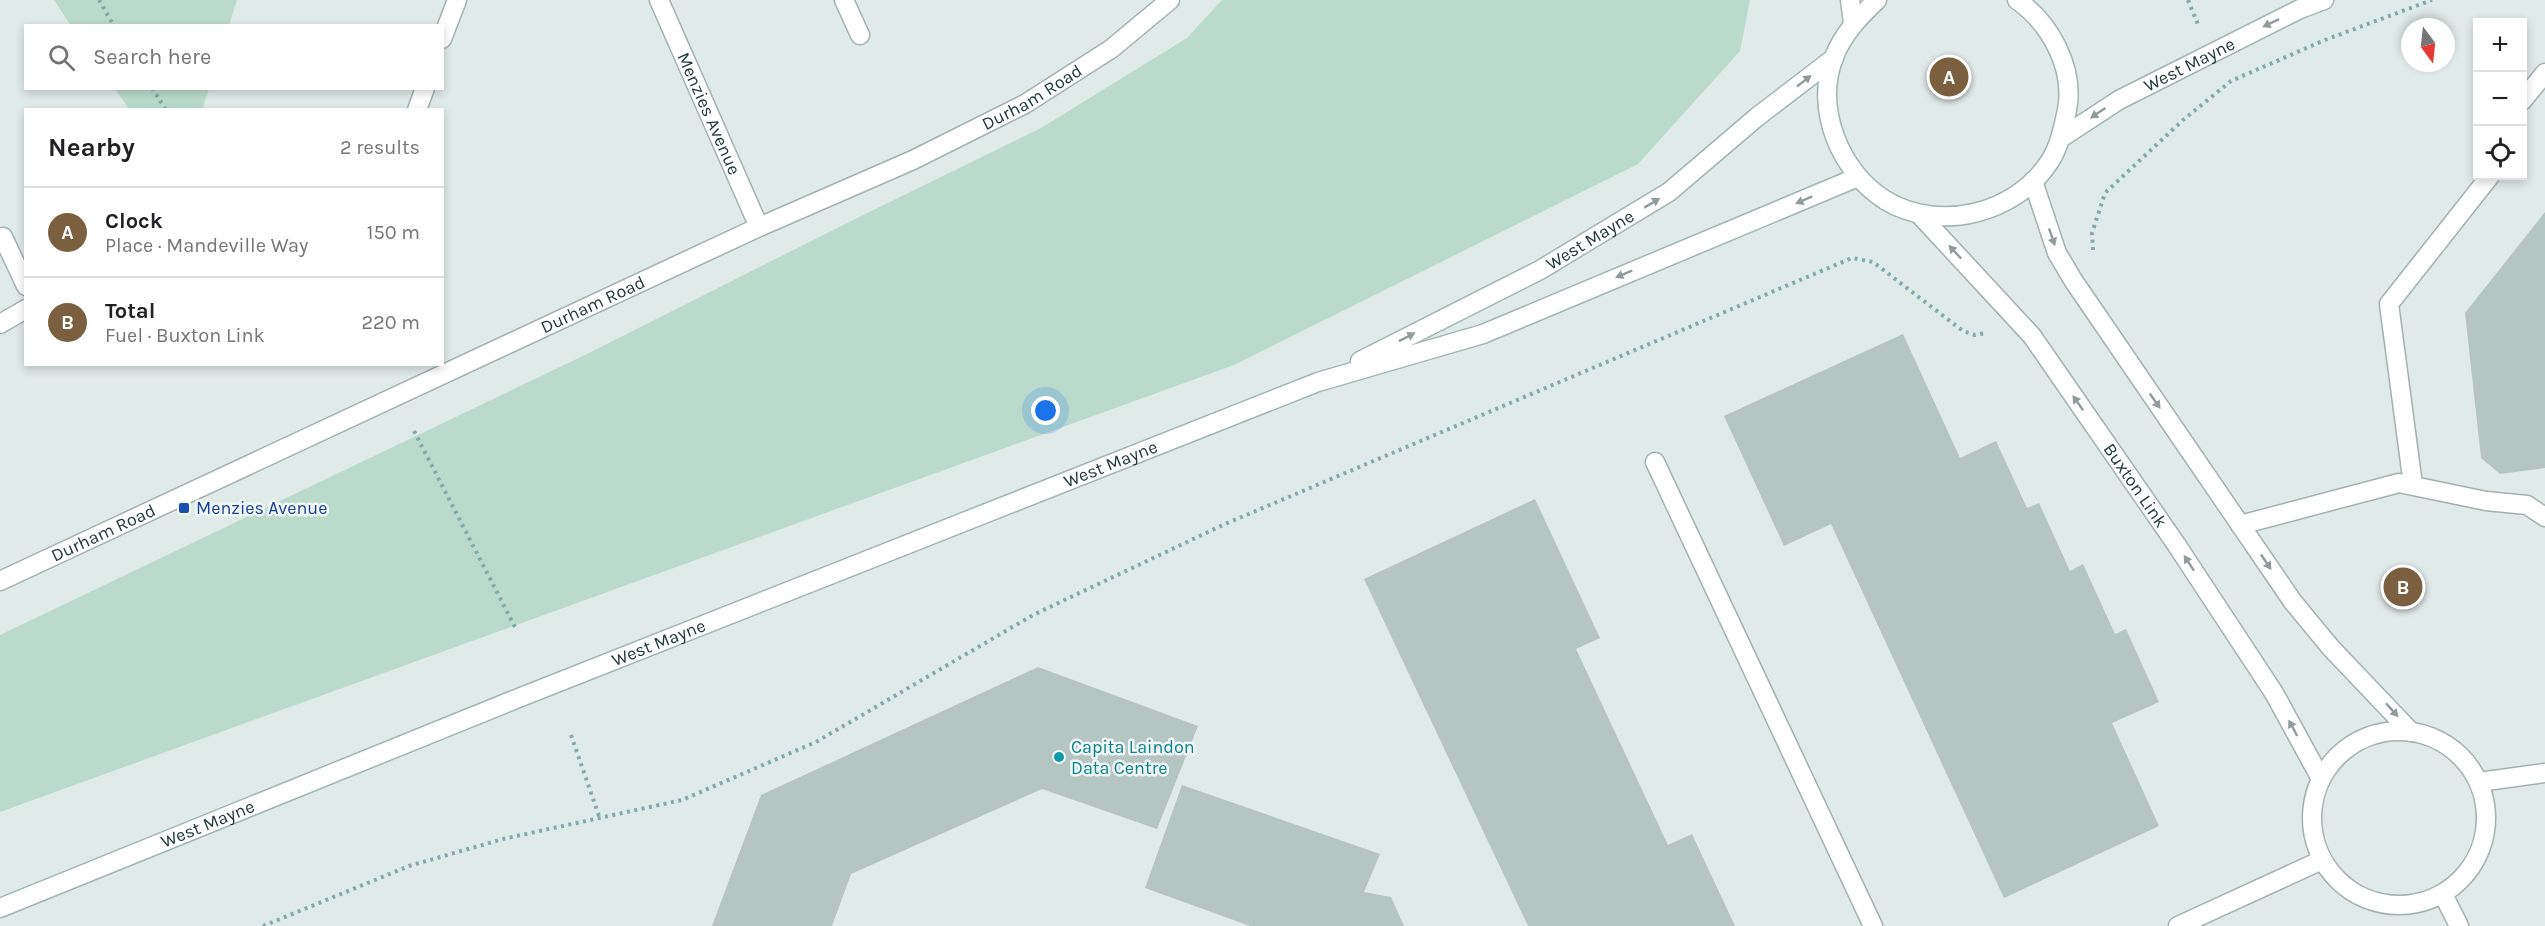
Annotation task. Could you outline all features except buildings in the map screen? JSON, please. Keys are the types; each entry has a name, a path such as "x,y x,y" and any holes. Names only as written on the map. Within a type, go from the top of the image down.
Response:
{"street":[{"path":"444,34 457,0"},
{"name":"Menzies Avenue","path":"659,0 759,226"},
{"path":"844,0 860,35"},
{"name":"Durham Road","path":"0,581 759,226 913,159 1025,104 1112,49 1170,0"},
{"path":"1850,0 1853,23"},
{"path":"1877,0 1853,23 1834,58 1828,89 1830,120 1840,151 1858,177 1886,200 1919,214 1960,217 2000,205 2033,181 2050,161 2061,138 2068,104 2065,69 2052,37 2031,10 2017,0"},
{"name":"West Mayne","path":"2061,138 2119,100 2161,77 2300,9 2324,0"},
{"name":"West Mayne","path":"0,908 505,703 1318,382 1540,270 1669,192 1757,117 1834,58"},
{"path":"2527,96 2545,73"},
{"path":"418,108 424,90"},
{"name":"West Mayne","path":"1318,382 1483,334 1858,177"},
{"path":"2413,485 2389,304 2487,180"},
{"path":"2033,181 2057,253 2073,280 2240,525 2293,602 2331,648 2411,732"},
{"name":"Buxton Link","path":"1919,214 2032,336 2176,544 2267,683 2321,780"},
{"path":"3,237 24,282"},
{"path":"0,324 24,310"},
{"path":"1656,462 1873,926"},
{"path":"2240,525 2399,483 2486,501 2527,505 2545,517"},
{"path":"2385,732 2411,732 2447,745 2466,761 2479,782 2487,809 2486,833 2477,859 2463,878 2443,894 2414,904 2380,904 2353,893 2336,880 2322,860 2312,826 2314,800 2321,780 2343,751 2361,739 2385,732"},
{"path":"2479,782 2545,773"},
{"path":"2178,926 2322,860"},
{"path":"2443,894 2459,926"}],"path":[{"path":"99,0 113,24"},
{"path":"2093,254 2092,233 2104,193 2183,120 2231,81 2325,40 2432,0"},
{"path":"153,90 165,108"},
{"path":"263,926 409,866 502,839 599,816 682,800 816,742 1033,615 1215,529 1852,258 1873,262 1963,331 1975,335 1988,333"},
{"path":"414,431 516,629"},
{"path":"571,735 599,816"}],"green space":[{"path":"54,0 237,0 229,24 70,24"},
{"path":"1222,0 1750,0 1740,51 1638,164 1234,365 0,812 0,635 585,355 1041,128 1187,38"},
{"path":"116,90 209,90 203,108 128,108"}],"place":[{"name":"Clock","path":"1949,77"},
{"name":"Menzies Avenue","path":"184,508"},
{"name":"Total","path":"2403,587"},
{"name":"Capita Laindon Data Centre","path":"1059,757"}]}
